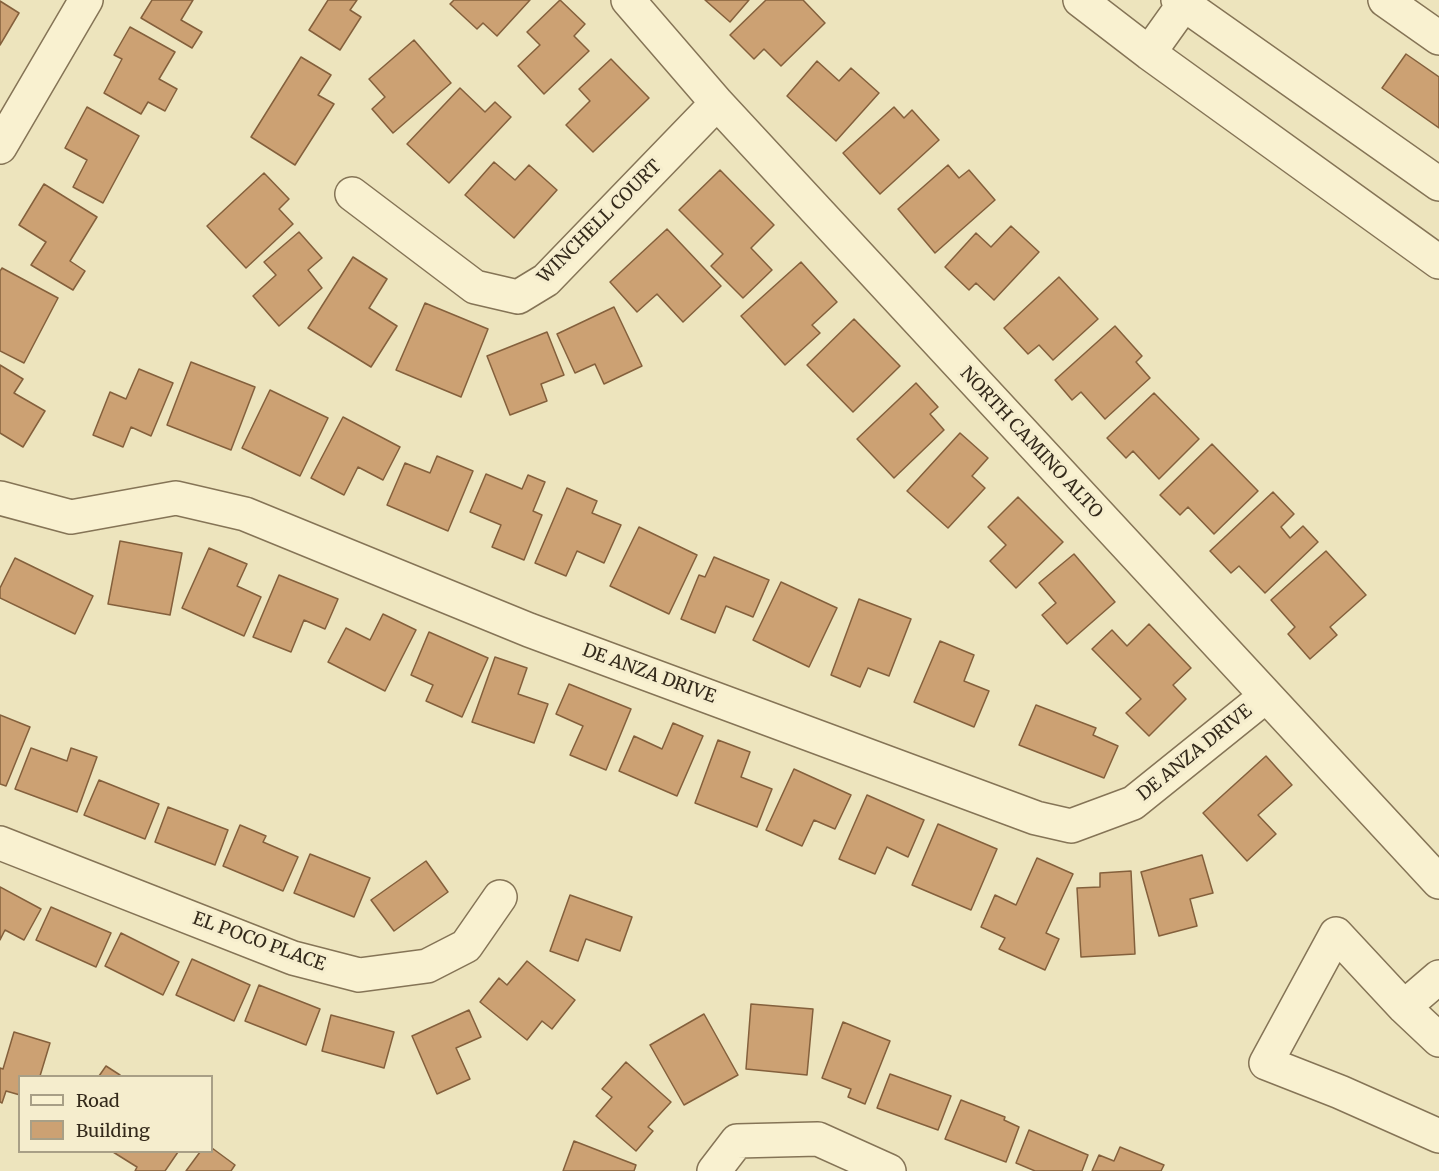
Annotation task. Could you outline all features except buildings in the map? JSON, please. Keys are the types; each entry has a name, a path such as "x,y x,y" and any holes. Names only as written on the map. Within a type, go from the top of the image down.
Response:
{"street":[{"path":"0,147 86,0"},
{"name":"NORTH CAMINO ALTO","path":"628,0 717,103 1439,882"},
{"path":"1080,0 1439,262"},
{"path":"1385,0 1439,38"},
{"path":"1149,52 1181,2 1439,184"},
{"name":"WINCHELL COURT","path":"352,194 475,287 518,297 546,280 717,103"},
{"name":"DE ANZA DRIVE","path":"0,498 71,517 176,498 245,514 529,630 1036,818 1071,826 1132,803 1266,696"},
{"name":"EL POCO PLACE","path":"0,843 292,958 359,975 427,966 466,946 500,897"},
{"path":"1439,1040 1336,934 1266,1063 1340,1092 1439,1136"},
{"path":"1404,1006 1439,976"},
{"path":"714,1171 737,1141 818,1139 889,1171"}]}
